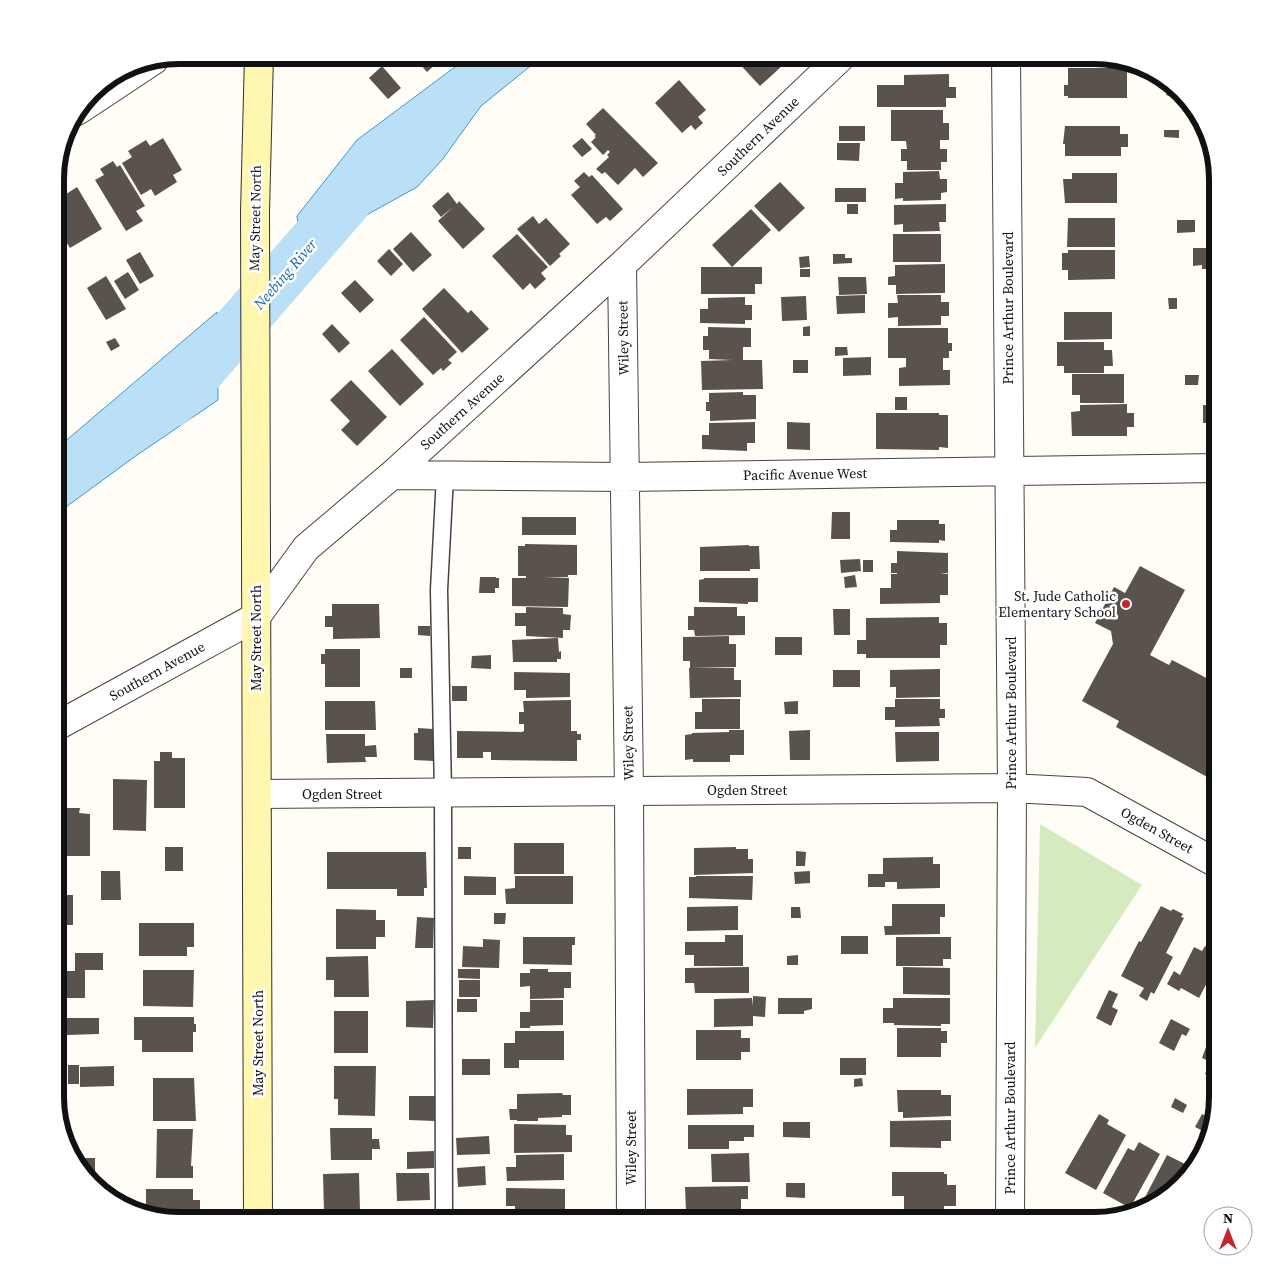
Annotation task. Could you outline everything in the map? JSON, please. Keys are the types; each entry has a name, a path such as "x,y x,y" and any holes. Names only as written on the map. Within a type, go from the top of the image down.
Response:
{"main road":[{"name":"May Street North","path":"258,1212 255,212 259,64"}],"street":[{"name":"Southern Avenue","path":"64,722 256,617 306,548 392,475 622,265 834,64"},
{"name":"Prince Arthur Boulevard","path":"1006,64 1017,1212"},
{"path":"96,99 137,71"},
{"name":"Wiley Street","path":"622,265 629,791 631,1212"},
{"name":"Pacific Avenue West","path":"392,475 625,477 1209,468"},
{"name":"Ogden Street","path":"257,794 1012,788 1087,792 1209,859"}],"lane":[{"path":"444,1212 444,793 439,590 445,476"}],"green space":[{"path":"1040,824 1142,885 1035,1048"}],"water":[{"path":"459,64 533,64 481,106 442,160 417,187 307,248 303,266 297,216 357,140"},
{"path":"217,312 218,400 137,455 64,508 64,442"}],"building":[{"path":"420,64 436,64 427,72"},
{"path":"740,64 780,64 782,66 760,86"},
{"path":"382,66 401,88 388,99 369,78"},
{"path":"1068,68 1127,69 1127,98 1068,98 1068,96 1064,96 1064,85 1068,85"},
{"path":"949,74 949,87 956,87 956,98 946,98 946,107 877,107 877,85 904,85 904,75"},
{"path":"679,80 706,110 698,117 703,123 695,130 691,125 682,133 655,103"},
{"path":"1168,90 1176,98 1166,95"},
{"path":"603,108 658,163 643,177 635,168 618,185 605,172 602,174 596,169 609,157 607,155 610,152 608,150 603,155 591,142 596,135 586,124"},
{"path":"891,110 943,110 943,123 949,123 949,140 940,140 940,149 947,149 947,162 941,162 941,170 907,170 907,161 901,161 901,149 907,149 906,141 891,141"},
{"path":"839,126 865,126 865,141 839,141"},
{"path":"1065,126 1120,126 1120,134 1128,134 1128,147 1121,147 1121,156 1065,156 1065,144 1063,144"},
{"path":"1164,130 1179,130 1179,138 1164,137"},
{"path":"163,138 182,170 173,175 177,182 155,196 151,189 141,195 122,163 132,157 128,151 146,140 150,146"},
{"path":"582,138 592,149 582,157 572,146"},
{"path":"837,143 860,143 859,161 837,160"},
{"path":"113,161 117,167 120,165 145,206 136,211 143,221 126,231 95,180 104,175 100,169"},
{"path":"939,171 940,179 947,179 947,192 941,193 941,200 903,201 903,198 895,199 895,183 903,183 903,172"},
{"path":"584,172 589,177 592,175 623,209 610,221 606,217 597,224 571,195 580,187 574,181"},
{"path":"1072,173 1117,173 1117,203 1065,203 1063,179 1072,179"},
{"path":"780,182 805,208 779,232 754,206"},
{"path":"77,187 102,229 70,248 64,238 64,195"},
{"path":"835,188 866,188 866,202 835,202"},
{"path":"448,192 457,204 459,201 485,229 463,249 438,221 453,207 441,217 432,206"},
{"path":"847,204 858,204 858,214 847,214"},
{"path":"946,204 946,222 939,222 940,231 903,232 903,224 894,225 894,205"},
{"path":"751,209 771,230 732,267 712,245"},
{"path":"533,216 539,224 546,218 570,244 550,266 517,229"},
{"path":"1068,218 1115,218 1115,247 1067,247"},
{"path":"1177,220 1195,220 1195,232 1177,233"},
{"path":"411,232 432,255 413,272 393,249"},
{"path":"517,234 548,267 541,273 546,279 535,289 530,283 523,290 492,256"},
{"path":"893,234 941,234 941,262 893,262"},
{"path":"1193,248 1209,248 1209,269 1202,269 1202,265 1193,266"},
{"path":"389,249 403,264 391,276 377,261"},
{"path":"1068,250 1115,250 1115,279 1068,280 1068,270 1062,270 1062,253 1068,253"},
{"path":"140,252 154,276 140,284 126,260"},
{"path":"833,254 845,254 845,258 852,258 852,263 833,264"},
{"path":"809,256 810,267 800,268 799,257"},
{"path":"945,264 945,293 896,294 896,285 888,285 888,277 895,276 895,265"},
{"path":"701,267 762,267 762,284 755,284 755,294 701,294"},
{"path":"800,269 810,269 810,277 800,277"},
{"path":"128,272 139,290 125,299 114,281"},
{"path":"106,276 126,309 106,320 87,288"},
{"path":"838,277 866,277 867,294 839,295"},
{"path":"355,280 374,300 360,313 341,293"},
{"path":"444,288 468,313 471,310 489,329 462,353 422,309"},
{"path":"865,295 865,313 837,314 836,296"},
{"path":"897,295 941,295 941,302 949,302 949,316 941,316 941,325 898,326 898,317 888,318 888,303 898,303"},
{"path":"806,296 807,320 782,321 781,297"},
{"path":"745,297 745,305 752,305 752,320 745,320 745,324 700,323 700,309 708,309 708,298"},
{"path":"1168,298 1177,298 1177,309 1169,309"},
{"path":"1064,312 1112,312 1112,339 1064,340"},
{"path":"424,317 457,352 448,360 452,363 443,371 441,368 433,375 400,340"},
{"path":"332,324 350,343 339,353 322,334"},
{"path":"810,326 810,336 803,336 803,327"},
{"path":"708,327 751,328 751,347 743,347 743,360 762,360 763,389 702,390 701,361 732,360 709,359 709,350 703,350 703,336 708,336"},
{"path":"888,328 948,328 948,343 952,343 952,351 949,351 949,358 943,358 943,370 950,370 950,385 899,386 899,368 906,367 906,358 888,358"},
{"path":"115,338 120,346 111,351 106,342"},
{"path":"1057,342 1104,342 1104,350 1112,350 1113,366 1104,366 1104,373 1064,373 1064,366 1057,366"},
{"path":"835,347 847,347 848,355 835,356"},
{"path":"392,349 424,384 400,406 368,371"},
{"path":"871,357 871,375 843,376 843,358"},
{"path":"793,360 808,360 808,373 793,373"},
{"path":"1072,374 1124,374 1124,403 1080,403 1080,395 1072,395"},
{"path":"1207,374 1209,374 1209,390 1207,390"},
{"path":"1185,375 1199,375 1198,385 1185,385"},
{"path":"351,380 387,417 357,446 341,430 350,421 330,400"},
{"path":"743,392 743,395 756,395 756,419 710,421 710,411 706,411 709,393"},
{"path":"895,397 907,397 907,410 895,410"},
{"path":"1127,404 1127,413 1134,413 1134,427 1127,427 1127,436 1072,436 1071,412 1080,411 1080,405"},
{"path":"1203,405 1209,405 1209,423 1203,423"},
{"path":"876,413 939,413 939,415 948,415 948,448 939,447 939,450 876,449"},
{"path":"755,422 755,443 747,443 747,451 702,449 702,435 709,435 709,423"},
{"path":"787,422 810,423 810,450 787,449"},
{"path":"832,512 850,512 850,539 831,539"},
{"path":"522,517 576,517 576,535 522,535"},
{"path":"897,520 939,520 939,524 945,524 945,541 939,540 939,543 890,542 890,530 897,530"},
{"path":"525,544 577,545 577,575 544,577 569,578 568,607 512,606 512,578 526,578 526,576 518,576 518,546 525,546"},
{"path":"759,546 760,569 750,569 750,571 700,571 700,547"},
{"path":"897,551 948,553 948,573 940,574 948,574 948,595 940,595 940,603 880,604 880,588 891,588 891,574 897,574 891,573 891,563 897,563"},
{"path":"860,559 861,571 841,573 840,560"},
{"path":"863,560 873,560 873,572 863,572"},
{"path":"1140,566 1185,590 1150,655 1169,665 1172,660 1209,679 1209,778 1116,727 1119,721 1082,701 1113,644 1111,631 1095,623 1114,587 1125,593"},
{"path":"855,575 857,587 845,588 844,577"},
{"path":"480,577 499,578 499,588 495,588 495,593 479,593"},
{"path":"704,578 758,578 758,602 748,602 748,604 699,602 699,580"},
{"path":"332,604 379,604 380,638 333,639 333,627 325,627 325,616 332,616"},
{"path":"526,607 563,608 563,614 571,615 570,630 563,630 563,638 526,636 526,626 515,626 515,613 526,613"},
{"path":"694,607 737,607 737,616 745,616 745,635 695,636 694,630 688,630 688,616 694,616"},
{"path":"833,609 850,609 850,635 834,635"},
{"path":"939,617 939,623 947,623 947,645 940,645 940,658 866,658 866,654 857,654 857,640 866,640 866,618"},
{"path":"418,626 430,626 430,636 418,635"},
{"path":"729,636 729,644 736,644 736,667 690,668 690,661 683,661 683,637"},
{"path":"775,637 802,637 802,655 775,655"},
{"path":"558,638 561,659 557,659 557,662 513,662 512,640"},
{"path":"325,649 360,649 360,687 325,687 325,664 321,664 321,654 325,654"},
{"path":"491,655 491,669 471,668 472,656"},
{"path":"400,668 412,668 412,678 400,678"},
{"path":"689,668 734,668 734,680 741,680 741,697 690,698"},
{"path":"940,669 940,697 896,698 896,687 890,687 890,670"},
{"path":"833,670 860,670 860,687 833,687"},
{"path":"514,672 570,673 570,697 526,698 526,690 514,690"},
{"path":"452,686 467,686 467,701 452,701"},
{"path":"702,699 740,699 740,729 695,729 695,712 702,712"},
{"path":"895,699 940,699 940,709 945,709 945,718 939,718 940,726 895,727 895,720 885,720 885,707 895,707"},
{"path":"571,700 571,731 577,731 577,734 581,734 581,740 577,740 577,761 491,760 491,752 483,752 483,758 457,758 457,731 522,732 524,731 524,724 519,724 519,712 524,712 523,701"},
{"path":"325,701 375,701 376,730 325,730"},
{"path":"798,701 798,714 785,714 784,702"},
{"path":"418,728 433,729 433,733 435,733 434,761 414,760 414,733 418,733"},
{"path":"729,730 744,730 744,755 730,755 730,762 693,762 693,759 685,760 685,735 692,733 729,732"},
{"path":"810,730 810,760 790,760 789,731"},
{"path":"895,732 939,732 939,761 896,762"},
{"path":"326,734 365,734 365,746 376,745 377,757 365,757 366,762 327,763"},
{"path":"160,752 172,752 172,758 185,758 185,808 154,808 154,761 160,761"},
{"path":"113,779 147,780 146,831 113,830"},
{"path":"67,808 80,808 79,813 90,814 90,856 64,856 64,813 67,813"},
{"path":"514,843 564,843 564,874 514,874"},
{"path":"165,847 183,847 183,871 165,871"},
{"path":"458,847 471,847 471,859 458,859"},
{"path":"736,847 736,849 748,849 748,859 753,859 753,873 694,875 694,848"},
{"path":"796,851 806,852 805,866 796,866"},
{"path":"327,852 426,852 427,888 424,888 424,896 397,896 397,889 327,889"},
{"path":"933,857 933,864 940,864 940,888 897,889 897,882 885,882 885,887 868,887 868,874 883,874 883,858"},
{"path":"101,871 120,871 121,900 101,900"},
{"path":"810,871 810,883 795,884 794,872"},
{"path":"464,876 496,877 496,895 464,895"},
{"path":"515,876 573,876 573,904 506,904 505,889 515,888"},
{"path":"753,876 752,900 689,898 689,877"},
{"path":"64,895 73,895 73,925 64,925"},
{"path":"892,904 945,904 945,917 940,917 940,934 885,935 884,926 892,926"},
{"path":"738,906 738,930 687,931 687,907"},
{"path":"1161,906 1183,914 1181,917 1184,918 1166,953 1173,957 1154,994 1151,992 1147,1001 1139,996 1144,988 1121,976 1139,941 1141,942"},
{"path":"791,907 800,907 801,918 791,918"},
{"path":"336,909 376,910 376,920 385,920 385,937 376,937 376,949 336,949"},
{"path":"494,913 506,913 505,924 494,924"},
{"path":"417,917 434,918 433,948 415,948"},
{"path":"139,923 194,923 194,947 187,947 187,956 139,956"},
{"path":"725,935 743,935 743,966 694,966 694,955 685,955 685,942 725,942"},
{"path":"841,936 868,936 868,954 841,954"},
{"path":"523,937 575,937 575,945 572,945 572,965 523,964"},
{"path":"896,937 951,937 951,959 943,959 943,966 896,966"},
{"path":"483,939 500,940 499,968 462,967 463,946 483,947"},
{"path":"1205,946 1209,948 1209,979 1199,998 1181,988 1179,991 1167,984 1174,971 1180,975 1194,947 1202,951"},
{"path":"75,953 103,953 103,970 85,970 85,998 65,998 65,971 75,971"},
{"path":"798,955 798,965 787,965 787,956"},
{"path":"368,956 369,997 334,997 334,980 326,980 326,957"},
{"path":"749,967 749,993 695,993 694,983 685,983 685,968"},
{"path":"903,967 950,968 950,995 903,994"},
{"path":"458,969 480,969 480,979 458,978"},
{"path":"530,969 548,969 548,972 571,972 571,988 564,988 564,998 530,999 530,986 520,987 520,973 530,973"},
{"path":"143,970 194,970 193,1007 143,1006"},
{"path":"459,980 480,980 480,997 459,997"},
{"path":"1109,990 1118,994 1112,1007 1118,1010 1111,1026 1096,1018"},
{"path":"753,996 766,997 765,1017 753,1016 753,1026 714,1027 714,999 752,998 753,1006"},
{"path":"778,998 812,998 812,1009 804,1011 804,1014 778,1014"},
{"path":"893,998 950,998 950,1024 941,1024 941,1026 883,1023 883,1008 893,1008"},
{"path":"457,999 477,999 477,1012 457,1012"},
{"path":"434,1000 433,1028 406,1027 406,1001"},
{"path":"530,1000 563,1000 563,1025 520,1028 520,1012 530,1012"},
{"path":"334,1011 368,1011 368,1053 334,1053"},
{"path":"134,1017 194,1017 196,1032 193,1032 193,1052 142,1052 142,1040 134,1040"},
{"path":"67,1018 99,1018 99,1034 67,1035"},
{"path":"1171,1019 1190,1029 1186,1036 1182,1034 1174,1051 1159,1043"},
{"path":"897,1028 941,1028 941,1031 947,1031 947,1043 941,1043 941,1057 897,1057"},
{"path":"696,1030 741,1030 741,1038 750,1038 750,1052 741,1052 741,1060 696,1060"},
{"path":"515,1031 564,1031 564,1060 519,1060 519,1068 504,1068 504,1043 515,1043"},
{"path":"1206,1047 1209,1048 1209,1061 1202,1058"},
{"path":"840,1058 866,1058 866,1075 840,1075"},
{"path":"462,1059 490,1059 490,1075 462,1075"},
{"path":"68,1065 79,1065 79,1084 68,1084"},
{"path":"114,1066 114,1086 80,1087 80,1067"},
{"path":"334,1066 376,1066 375,1116 338,1115 338,1099 334,1099"},
{"path":"1209,1066 1209,1076 1205,1074"},
{"path":"153,1078 194,1078 196,1121 153,1121"},
{"path":"862,1078 863,1086 854,1087 854,1079"},
{"path":"687,1089 753,1089 753,1107 743,1107 743,1114 687,1115"},
{"path":"897,1090 941,1090 941,1095 951,1095 951,1116 903,1118 903,1112 898,1112"},
{"path":"562,1093 563,1095 571,1095 571,1115 538,1118 538,1121 510,1120 509,1109 517,1109 517,1094"},
{"path":"409,1096 435,1096 435,1121 409,1120"},
{"path":"1175,1098 1187,1105 1183,1113 1171,1107"},
{"path":"1099,1114 1109,1120 1107,1124 1126,1135 1096,1190 1065,1173"},
{"path":"1202,1114 1207,1117 1204,1131 1195,1127"},
{"path":"951,1120 951,1141 941,1141 941,1148 890,1147 890,1121"},
{"path":"783,1122 810,1122 810,1138 783,1137"},
{"path":"514,1124 566,1125 566,1135 572,1135 572,1152 514,1153"},
{"path":"688,1125 754,1125 754,1137 744,1137 744,1141 729,1141 729,1149 688,1149"},
{"path":"330,1128 372,1128 372,1139 379,1139 380,1149 372,1149 372,1160 331,1160"},
{"path":"157,1129 193,1129 191,1166 193,1166 193,1178 156,1178"},
{"path":"489,1136 490,1154 457,1155 456,1138"},
{"path":"1139,1142 1160,1154 1131,1206 1128,1207 1103,1193 1128,1148 1134,1151"},
{"path":"434,1151 434,1168 407,1169 407,1152"},
{"path":"749,1153 750,1182 712,1182 711,1154"},
{"path":"564,1154 564,1180 507,1181 506,1167 516,1167 516,1155"},
{"path":"1167,1155 1187,1165 1164,1189 1143,1201"},
{"path":"81,1158 95,1158 95,1177"},
{"path":"485,1166 486,1185 458,1187 457,1168"},
{"path":"892,1172 944,1172 944,1174 947,1174 947,1185 956,1185 956,1206 944,1206 944,1210 904,1210 904,1196 892,1196"},
{"path":"359,1173 360,1212 324,1212 323,1174"},
{"path":"396,1173 429,1173 430,1200 397,1201"},
{"path":"786,1183 805,1183 805,1198 786,1197"},
{"path":"748,1186 748,1199 741,1199 741,1211 686,1211 685,1187"},
{"path":"506,1188 565,1189 565,1212 515,1212 515,1206 506,1206"},
{"path":"146,1189 193,1189 193,1200 200,1200 200,1211 193,1212 163,1211 146,1207"}],"waterway":[{"name":"Neebing River","path":"173,402 346,203"}],"place":[{"name":"St. Jude Catholic Elementary School","path":"1126,604"}]}
